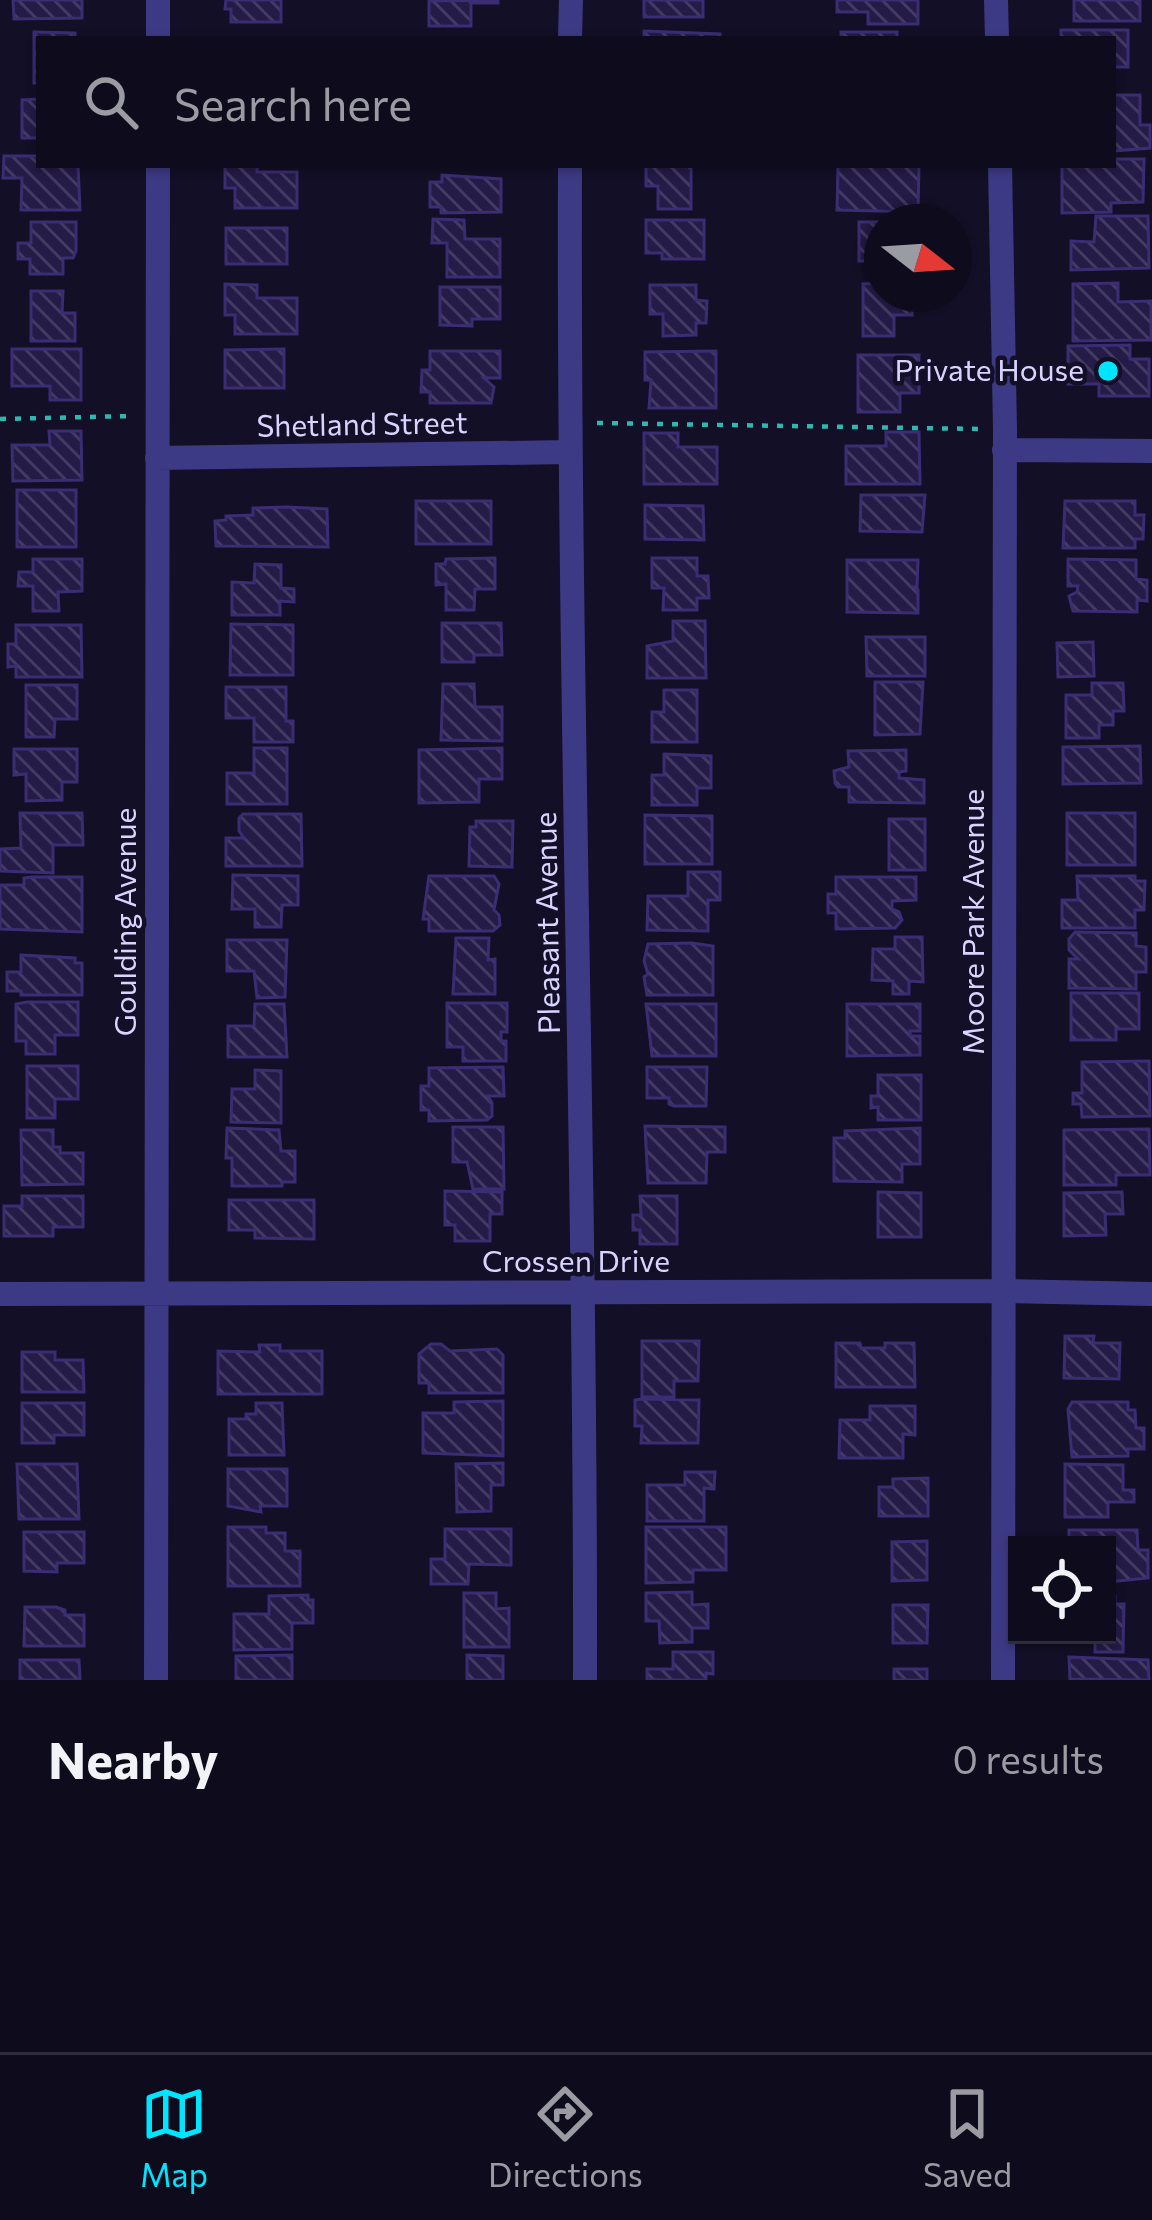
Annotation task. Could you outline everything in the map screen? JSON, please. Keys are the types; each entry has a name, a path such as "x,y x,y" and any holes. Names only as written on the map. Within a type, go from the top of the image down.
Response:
{"street":[{"path":"158,0 158,36"},
{"path":"570,36 571,0"},
{"path":"996,0 997,36"},
{"name":"Goulding Avenue","path":"156,1680 158,168"},
{"name":"Pleasant Avenue","path":"570,168 569,452 586,1292 585,1680"},
{"name":"Moore Park Avenue","path":"1000,168 1005,439 1003,1680"},
{"path":"1005,439 1152,451"},
{"name":"Shetland Street","path":"157,458 569,452"},
{"name":"Crossen Drive","path":"0,1294 1152,1294"}],"path":[{"path":"0,418 158,416"},
{"path":"569,452 598,423 1005,439"}],"building":[{"path":"13,0 82,0 82,18 14,19"},
{"path":"226,0 281,0 281,22 231,22"},
{"path":"498,0 471,3 471,26 429,26 429,1"},
{"path":"644,0 703,0 703,17 644,17"},
{"path":"837,0 918,0 918,24 868,24 868,12 837,12"},
{"path":"1074,0 1140,0 1140,21 1074,21"},
{"path":"1061,30 1128,30 1128,67 1116,67 1116,36 1061,36"},
{"path":"644,31 720,34 720,36 644,36"},
{"path":"34,32 75,33 36,36 34,83"},
{"path":"841,32 897,32 897,36 841,36"},
{"path":"1116,95 1140,95 1140,125 1150,125 1150,148 1116,151"},
{"path":"36,99 36,138 22,138 22,100"},
{"path":"4,156 36,156 36,168 78,168 80,210 21,210 22,178 3,178"},
{"path":"1116,159 1144,159 1143,202 1111,203 1111,212 1062,213 1062,168 1116,168"},
{"path":"225,168 297,172 297,208 235,208 235,188 225,188"},
{"path":"646,168 691,168 691,209 658,209 658,186 646,186"},
{"path":"838,168 919,168 918,204 864,204 864,211 837,210"},
{"path":"442,175 501,179 501,212 441,213 441,207 430,207 430,182 442,182"},
{"path":"1096,216 1148,216 1149,268 1071,270 1071,241 1094,242"},
{"path":"433,219 464,220 465,239 500,239 500,277 447,277 447,243 432,243"},
{"path":"646,220 704,220 704,259 662,259 662,253 646,253"},
{"path":"31,222 76,222 76,251 73,258 63,258 63,274 30,274 30,259 18,259 18,243 31,243"},
{"path":"859,222 864,222 864,261 859,261"},
{"path":"226,228 287,228 287,264 226,264"},
{"path":"1118,283 1118,302 1151,301 1151,340 1073,341 1073,284"},
{"path":"225,284 257,285 257,298 297,298 297,334 235,334 235,315 225,315"},
{"path":"863,284 864,312 912,312 894,315 894,336 863,336"},
{"path":"650,285 696,285 696,300 707,301 706,323 696,323 696,335 663,336 663,314 650,314"},
{"path":"440,287 500,287 500,319 472,319 472,326 440,325"},
{"path":"31,291 63,291 62,313 75,313 75,341 31,341"},
{"name":"Private House","path":"1130,345 1130,359 1149,359 1149,396 1099,396 1099,384 1068,384 1068,346"},
{"path":"12,349 81,349 81,400 50,400 50,386 12,386"},
{"path":"284,349 284,388 225,388 225,350"},
{"path":"430,351 500,351 500,378 484,378 494,387 491,403 430,403 430,392 421,392 422,370 430,370"},
{"path":"716,351 716,408 649,408 651,380 645,380 645,352"},
{"path":"858,355 919,355 919,393 900,393 900,412 858,412"},
{"path":"49,431 81,431 82,480 13,481 12,445 50,445"},
{"path":"886,432 919,432 920,484 846,484 846,446 886,446"},
{"path":"644,433 678,433 678,447 717,447 717,484 644,484"},
{"path":"17,490 76,490 76,547 17,547"},
{"path":"861,495 925,495 922,532 860,531"},
{"path":"416,501 491,501 491,544 416,544"},
{"path":"1065,501 1135,501 1135,515 1144,515 1143,539 1135,539 1135,548 1063,548"},
{"path":"645,505 703,506 704,540 645,539"},
{"path":"253,508 327,509 328,547 216,546 215,521 253,515"},
{"path":"495,558 495,589 475,589 474,610 446,610 446,584 436,585 436,564 445,564 446,559"},
{"path":"652,558 697,558 697,576 708,576 709,598 697,598 697,610 663,610 664,588 652,588"},
{"path":"33,559 82,559 82,591 58,592 59,611 33,611 33,586 18,586 19,572 33,572"},
{"path":"1068,559 1136,560 1136,579 1147,580 1147,601 1137,600 1137,612 1073,611 1069,596 1078,586 1068,586"},
{"path":"847,560 918,560 914,587 918,613 847,612"},
{"path":"255,564 281,565 281,588 294,589 294,602 280,601 280,615 232,615 232,582 254,583"},
{"path":"673,621 705,621 706,678 647,678 647,646 673,641"},
{"path":"442,623 501,623 502,655 474,655 474,662 442,662"},
{"path":"231,624 293,625 293,675 230,675"},
{"path":"16,625 81,625 82,677 16,677 16,666 8,667 8,644 16,644"},
{"path":"866,637 925,637 925,676 867,676"},
{"path":"1093,642 1094,676 1058,677 1057,643"},
{"path":"875,682 923,682 920,734 875,735"},
{"path":"1092,683 1123,683 1124,711 1113,711 1113,725 1099,725 1099,738 1066,738 1066,695 1092,695"},
{"path":"443,684 474,684 475,707 502,707 502,741 441,740"},
{"path":"26,685 77,685 77,719 55,719 54,737 26,737"},
{"path":"226,687 286,687 286,721 293,721 293,742 254,742 254,718 226,718"},
{"path":"664,690 697,690 697,742 652,742 652,712 664,712"},
{"path":"1140,746 1141,783 1063,784 1063,747"},
{"path":"254,748 287,748 287,804 227,804 227,773 254,773"},
{"path":"502,748 502,779 479,779 479,802 419,803 419,750"},
{"path":"14,749 77,749 77,782 62,782 62,800 26,801 26,774 14,775"},
{"path":"906,750 906,771 899,772 899,778 924,780 924,803 849,802 849,787 835,783 834,771 849,767 848,751"},
{"path":"664,754 711,756 711,788 697,788 697,805 652,805 652,775 664,775"},
{"path":"20,813 82,813 83,845 53,845 53,873 0,871 0,849 21,848"},
{"path":"1067,813 1135,813 1135,865 1067,865"},
{"path":"243,814 301,814 302,866 226,866 226,838 244,838 239,831"},
{"path":"645,815 712,816 712,864 645,864"},
{"path":"889,819 925,819 925,870 889,870"},
{"path":"476,821 513,821 512,867 469,866 470,827 476,827"},
{"path":"688,872 720,872 720,900 708,900 708,931 647,930 648,896 688,896"},
{"path":"233,875 298,876 298,905 282,905 281,927 255,927 255,909 232,909"},
{"path":"429,876 494,876 499,884 494,910 500,925 493,931 429,931 429,919 423,919"},
{"path":"1077,876 1135,876 1135,881 1145,881 1144,910 1135,910 1135,928 1062,928 1062,900 1078,900"},
{"path":"82,877 82,932 0,929 0,885 24,885 24,878"},
{"path":"836,877 916,877 916,900 892,901 892,909 902,920 895,928 836,929 836,913 828,913 828,894 836,894"},
{"path":"1075,932 1136,933 1136,946 1146,947 1146,972 1136,972 1136,989 1069,988 1069,959 1078,959 1069,950"},
{"path":"895,937 922,937 923,982 909,981 909,994 893,994 893,981 872,980 873,949 895,949"},
{"path":"456,938 489,938 488,960 495,959 495,994 453,994"},
{"path":"227,940 287,940 285,997 257,998 254,971 227,971"},
{"path":"648,944 713,946 713,995 647,995 644,961"},
{"path":"21,955 75,958 75,963 82,963 82,995 7,991 7,972 21,972"},
{"path":"1071,993 1139,993 1139,1029 1116,1029 1116,1040 1071,1040"},
{"path":"78,1002 78,1035 55,1035 55,1054 26,1054 26,1041 16,1041 16,1004"},
{"path":"447,1003 507,1003 507,1032 501,1032 506,1061 463,1061 463,1047 447,1047"},
{"path":"255,1004 284,1004 287,1057 228,1057 228,1026 254,1026"},
{"path":"646,1004 716,1004 716,1056 652,1056"},
{"path":"847,1004 920,1004 920,1031 910,1031 910,1036 920,1036 920,1055 847,1056"},
{"path":"1149,1061 1150,1116 1082,1117 1081,1104 1073,1104 1073,1093 1082,1093 1082,1062"},
{"path":"27,1066 78,1066 78,1099 55,1099 55,1118 27,1118"},
{"path":"503,1067 504,1096 488,1096 492,1116 487,1120 429,1121 429,1110 421,1110 421,1086 429,1086 429,1068"},
{"path":"647,1067 707,1067 706,1106 674,1106 669,1098 647,1098"},
{"path":"255,1070 281,1071 281,1123 231,1122 232,1089 255,1089"},
{"path":"878,1075 921,1075 921,1120 878,1120 878,1107 871,1108 871,1096 878,1096"},
{"path":"645,1126 725,1127 725,1152 707,1152 706,1183 648,1183"},
{"path":"453,1127 503,1127 504,1189 473,1189 467,1162 453,1162"},
{"path":"227,1128 279,1130 281,1151 295,1151 295,1182 232,1186"},
{"path":"920,1128 920,1164 902,1164 902,1182 834,1181 834,1138 845,1138 845,1131"},
{"path":"1149,1129 1150,1175 1116,1175 1116,1185 1064,1185 1064,1130"},
{"path":"21,1130 53,1130 53,1147 60,1147 60,1153 83,1153 83,1184 22,1185"},
{"path":"445,1191 502,1192 502,1214 490,1214 490,1241 455,1241 455,1225 445,1225"},
{"path":"878,1192 921,1193 921,1237 878,1237"},
{"path":"1122,1192 1123,1214 1105,1214 1106,1235 1064,1236 1064,1193"},
{"path":"22,1196 83,1196 83,1227 53,1227 53,1236 4,1236 4,1206 22,1206"},
{"path":"640,1196 677,1196 677,1244 640,1244 633,1215 641,1215"},
{"path":"229,1200 314,1200 314,1239 255,1238 255,1230 229,1230"},
{"path":"1065,1336 1094,1336 1093,1343 1120,1343 1119,1379 1064,1378"},
{"path":"642,1341 699,1341 698,1381 674,1381 674,1397 642,1397"},
{"path":"836,1343 885,1348 885,1343 914,1343 915,1387 836,1387"},
{"path":"431,1344 450,1351 497,1349 503,1355 503,1393 429,1393 429,1383 419,1383 419,1354"},
{"path":"259,1345 280,1345 280,1351 322,1351 322,1394 218,1394 218,1351 260,1352"},
{"path":"22,1352 55,1352 55,1360 83,1360 84,1392 22,1392"},
{"path":"635,1400 699,1400 698,1443 641,1443"},
{"path":"503,1401 503,1456 423,1453 423,1413 454,1413 454,1402"},
{"path":"1072,1402 1128,1402 1128,1410 1135,1410 1136,1428 1144,1428 1144,1449 1128,1449 1128,1456 1072,1457 1068,1409"},
{"path":"22,1403 84,1403 84,1435 54,1435 54,1443 22,1443"},
{"path":"256,1403 282,1403 284,1455 229,1455 229,1419 256,1414"},
{"path":"870,1406 915,1406 915,1435 903,1434 903,1458 839,1458 840,1420 870,1420"},
{"path":"503,1463 503,1485 491,1485 491,1511 457,1512 456,1464"},
{"path":"17,1464 77,1464 79,1519 19,1519"},
{"path":"1065,1464 1123,1465 1123,1490 1134,1490 1134,1502 1108,1502 1108,1517 1065,1517"},
{"path":"228,1469 287,1469 287,1506 260,1506 261,1512 228,1506"},
{"path":"685,1472 715,1472 714,1489 704,1488 704,1521 647,1521 647,1485 685,1485"},
{"path":"928,1478 928,1516 879,1516 879,1487 893,1487 893,1479"},
{"path":"228,1527 266,1527 266,1533 285,1533 285,1551 300,1551 300,1586 228,1586"},
{"path":"646,1527 726,1527 726,1570 693,1570 693,1582 646,1583"},
{"path":"445,1529 511,1529 511,1565 469,1564 468,1584 431,1584 431,1559 445,1559"},
{"path":"1069,1530 1137,1530 1138,1550 1148,1550 1148,1578 1116,1581 1116,1536 1069,1536"},
{"path":"24,1532 84,1532 84,1563 57,1563 57,1572 24,1571"},
{"path":"927,1541 927,1580 892,1581 892,1542"},
{"path":"692,1592 692,1605 708,1604 708,1628 692,1628 692,1642 660,1643 659,1621 646,1621 646,1593"},
{"path":"464,1593 496,1593 496,1609 509,1608 509,1647 464,1647"},
{"path":"308,1595 313,1600 313,1623 292,1623 292,1649 234,1650 234,1614 269,1614 269,1596"},
{"path":"1116,1604 1124,1604 1123,1652 1095,1652 1095,1644 1116,1644"},
{"path":"893,1605 928,1605 927,1643 893,1643"},
{"path":"25,1607 56,1607 65,1610 65,1615 84,1615 84,1646 24,1646"},
{"path":"673,1652 713,1652 713,1674 706,1673 706,1680 647,1680 647,1669 673,1669"},
{"path":"292,1655 292,1680 236,1680 236,1656"},
{"path":"467,1655 503,1656 503,1680 467,1680"},
{"path":"1069,1657 1148,1660 1149,1680 1070,1679"},
{"path":"20,1660 79,1660 80,1680 20,1680"},
{"path":"894,1669 927,1669 927,1680 894,1680"}],"place":[{"name":"Private House","path":"1108,371"}]}
